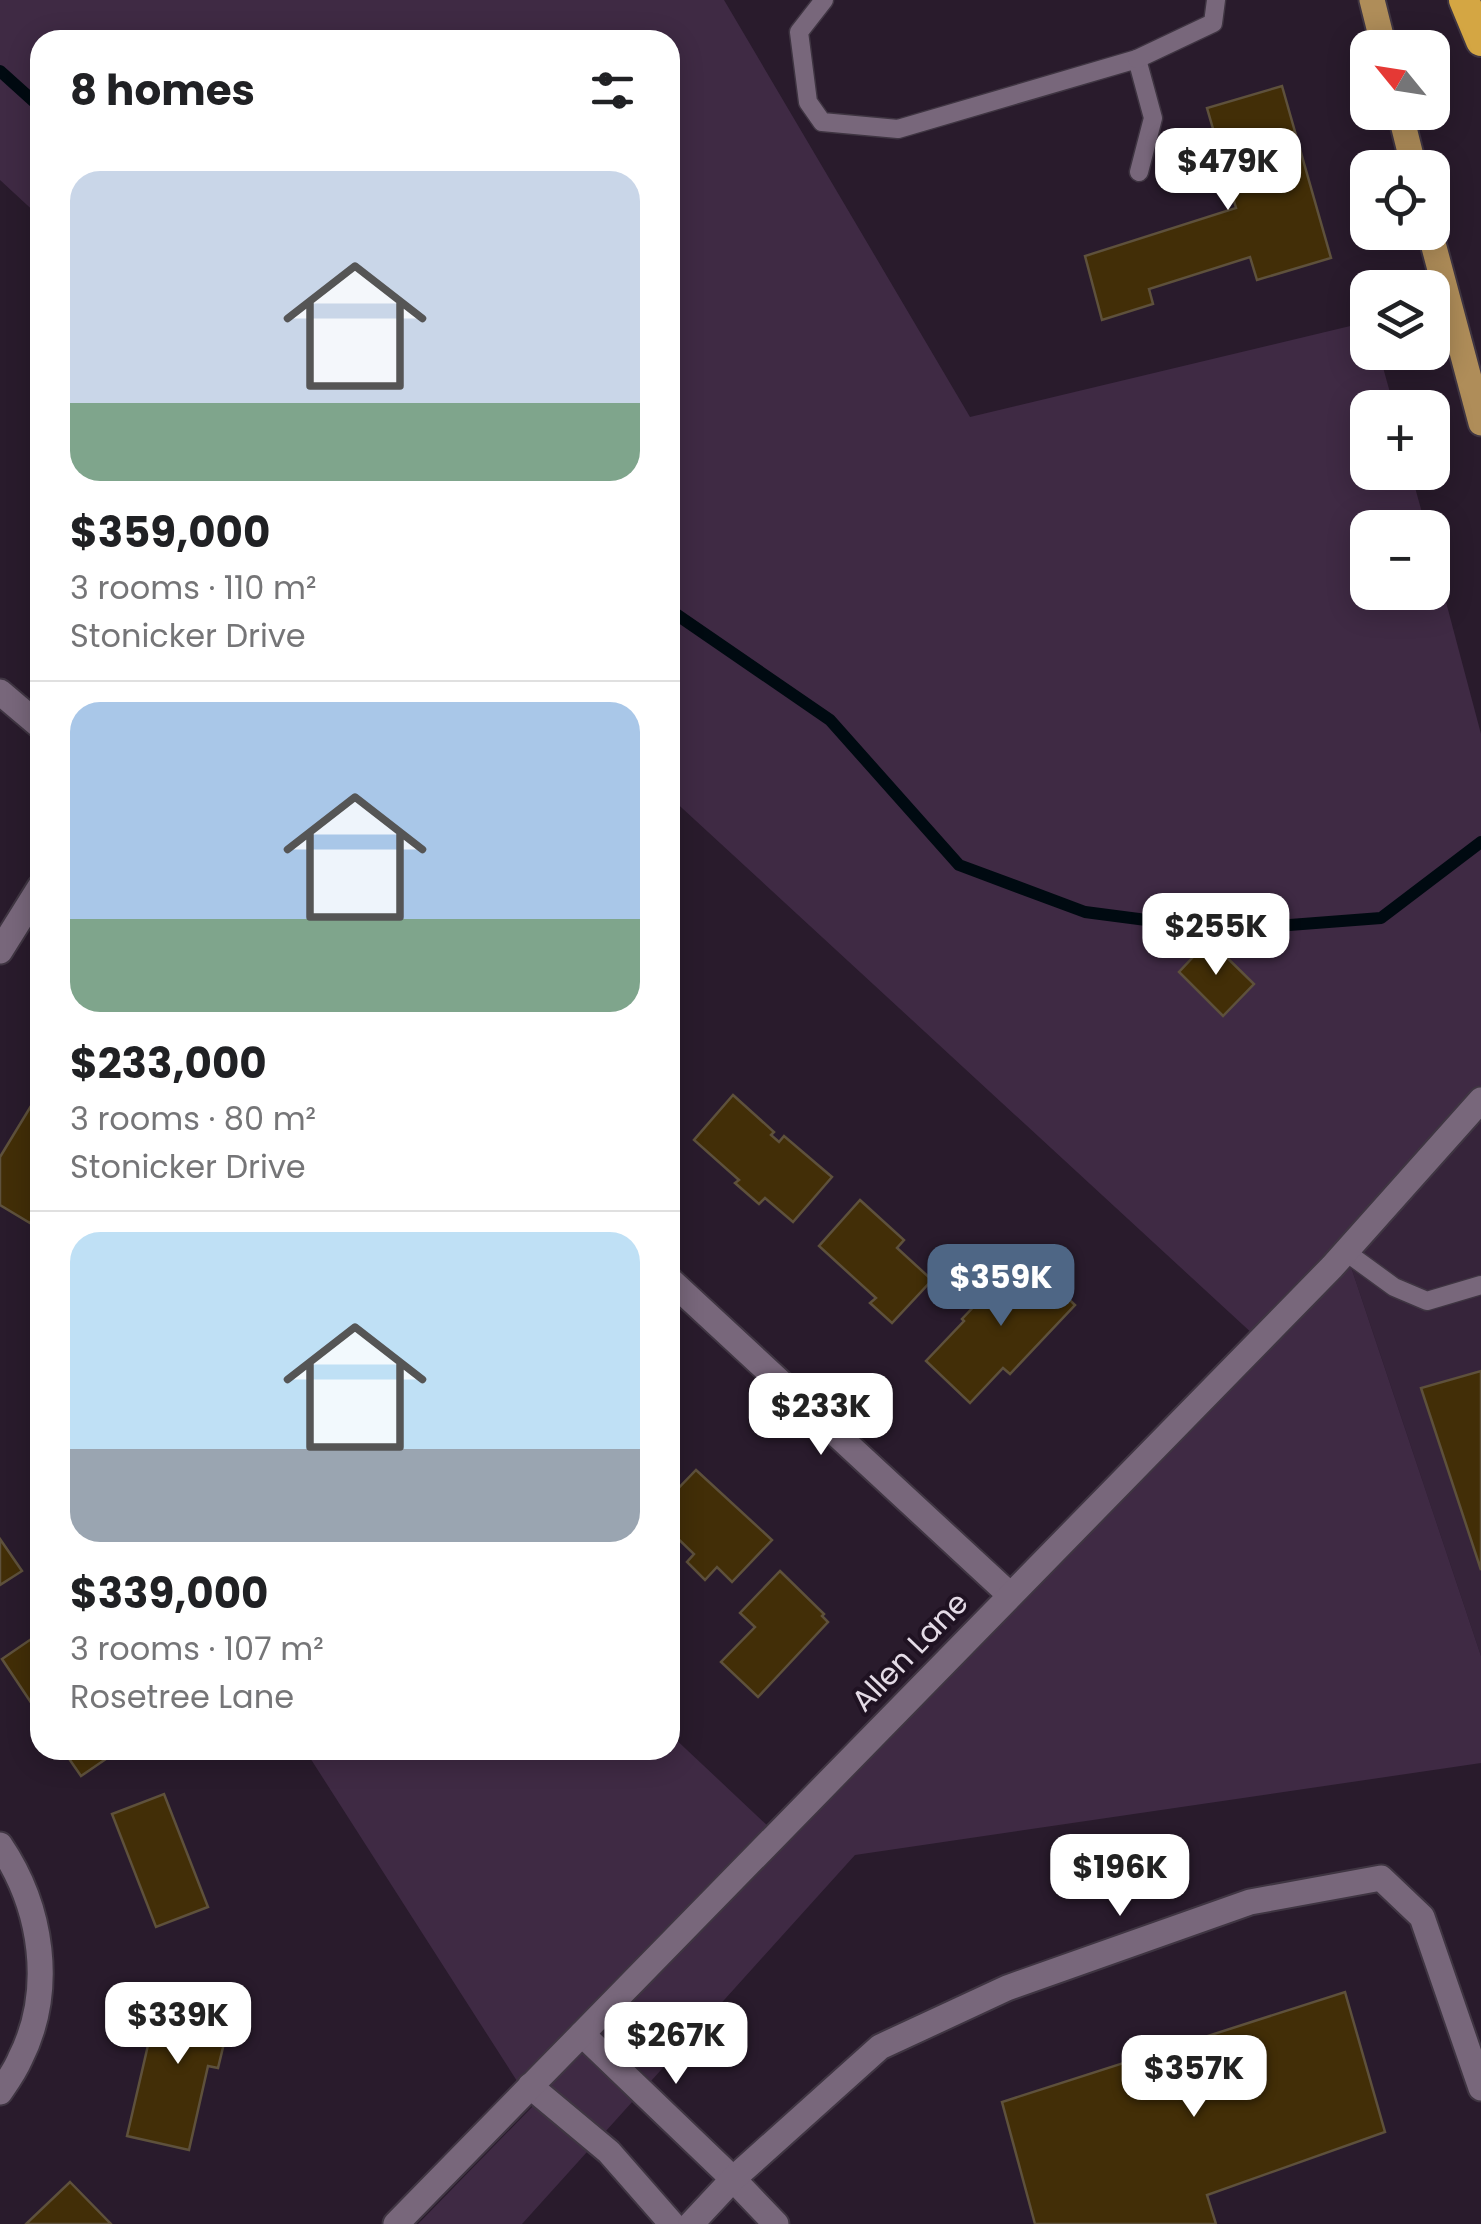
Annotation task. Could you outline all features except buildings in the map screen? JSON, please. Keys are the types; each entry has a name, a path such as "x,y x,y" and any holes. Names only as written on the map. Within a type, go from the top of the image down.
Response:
{"highway":[{"path":"1464,0 1481,41"}],"main road":[{"path":"1372,0 1380,30"},
{"path":"1435,250 1481,423"}],"street":[{"path":"0,692 30,718"},
{"path":"0,951 30,902"},
{"name":"Allen Lane","path":"396,2224 1346,1252 1475,1110"},
{"path":"680,1289 1010,1596"},
{"path":"0,1846 22,1883 37,1928 41,1974 36,2014 21,2058 0,2092"},
{"path":"691,2224 733,2179 880,2046 1008,1988 1250,1902 1381,1878 1422,1917 1481,2088"},
{"path":"582,2034 776,2224"},
{"path":"530,2086 609,2152 672,2224"}],"lane":[{"path":"824,0 799,32 808,102 822,122 898,129 1137,58 1213,23 1216,0"},
{"path":"1137,58 1153,118 1139,172"},
{"path":"1346,1252 1394,1287 1426,1301 1481,1285"}],"shaded area":[{"path":"0,0 724,0 970,417 1350,326 1350,370 1384,370 1389,390 1350,390 1350,490 1416,490 1421,510 1350,510 1350,610 1448,610 1481,734 1481,1110 1346,1252 1481,1656 1481,1763 855,1855 522,2224 418,2224 533,2106 311,1760 680,1760 680,1743 787,1844 1268,1348 680,806 680,30 30,30 30,208 0,180"},
{"path":"1481,1110 1481,1656 1346,1252"}],"waterway":[{"path":"0,71 30,98"},
{"path":"680,617 830,720 959,865 1085,912 1223,930 1381,918 1481,842"}]}
